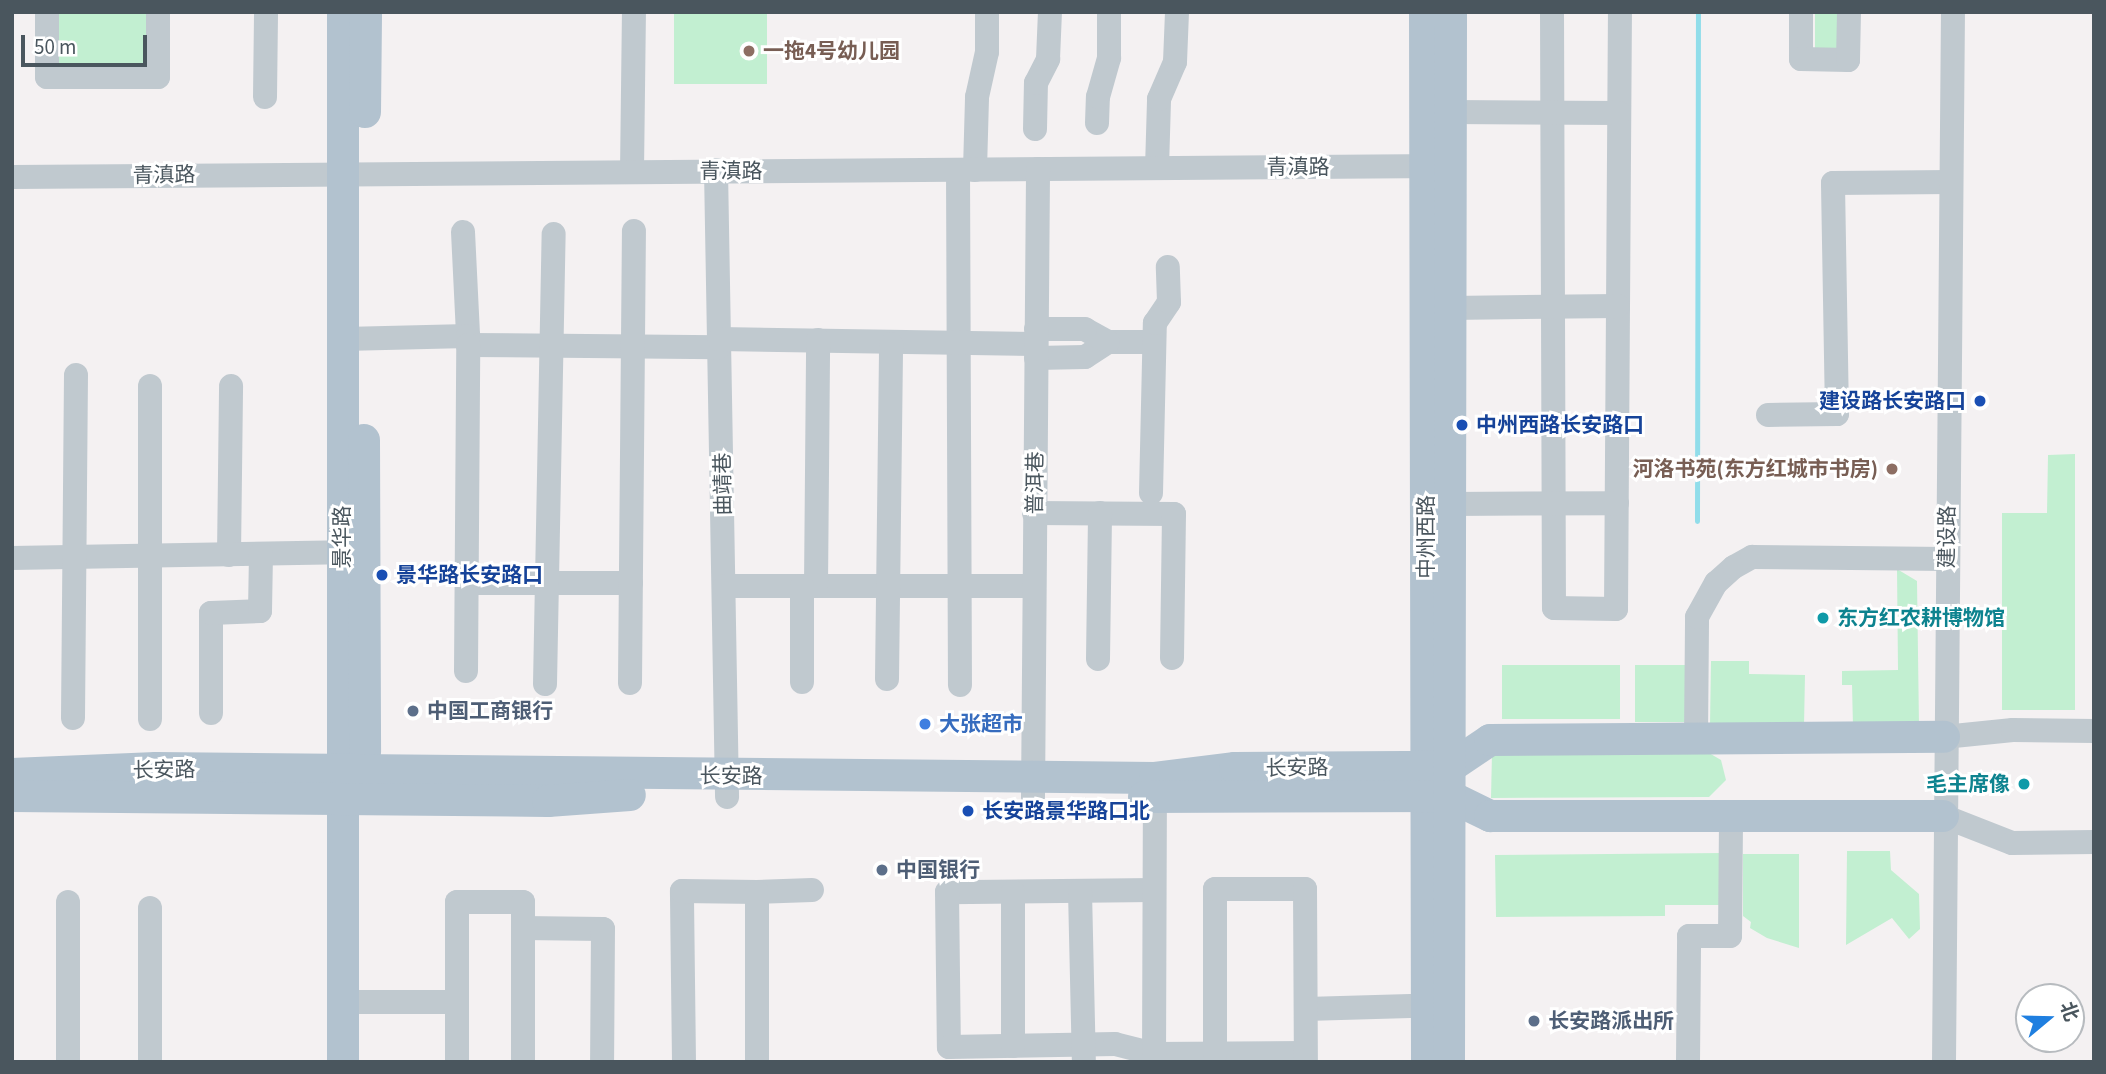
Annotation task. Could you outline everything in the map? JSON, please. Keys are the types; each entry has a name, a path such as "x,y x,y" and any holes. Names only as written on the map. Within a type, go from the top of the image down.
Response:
{"main road":[{"name":"景华路","path":"343,12 354,173 354,1002 363,1062"},
{"name":"景华路","path":"354,173 366,12"},
{"name":"中州西路","path":"1425,12 1450,308 1450,504 1438,781"},
{"name":"中州西路","path":"1449,1062 1438,1005 1436,167 1450,112 1451,12"},
{"name":"景华路","path":"354,339 341,552 354,785"},
{"path":"1949,819 1731,815 1490,816 1438,781 1490,740 1951,736"},
{"name":"长安路","path":"12,774 156,768 548,801 607,794 726,787 1033,787 1155,779 1235,768 1438,781"},
{"name":"长安路","path":"1033,787 1155,797 1438,781"},
{"name":"长安路","path":"12,796 354,785"},
{"name":"景华路","path":"343,1062 354,1002"},
{"name":"中州西路","path":"1427,1062 1438,1005"}],"street":[{"path":"47,12 47,77 158,77 158,12"},
{"path":"265,97 266,12"},
{"path":"632,172 634,12"},
{"path":"960,685 959,344 966,170 976,97 986,52 987,12"},
{"path":"1035,129 1036,83 1048,59 1050,12"},
{"path":"1097,123 1098,97 1109,58 1109,12"},
{"path":"1157,168 1159,99 1175,62 1177,12"},
{"path":"1552,12 1554,608 1616,609 1620,12"},
{"path":"1801,12 1801,59 1848,60 1849,12"},
{"name":"建设路","path":"1951,736 1947,559 1953,12"},
{"name":"建设路","path":"1944,1062 1963,12"},
{"path":"1450,112 1619,113"},
{"name":"青滇路","path":"12,177 1436,167"},
{"name":"普洱巷","path":"1033,787 1038,169"},
{"name":"曲靖巷","path":"716,170 725,586 726,787"},
{"path":"1768,415 1837,414 1833,183 1951,182"},
{"path":"631,683 631,346 634,230"},
{"path":"463,232 468,341 466,671"},
{"path":"545,684 554,234"},
{"path":"1151,493 1155,323 1169,302 1168,267"},
{"path":"1450,308 1618,306"},
{"path":"354,339 631,346 818,340 891,344 1036,344 1085,357 1108,342 1154,342"},
{"path":"802,682 809,586 818,340"},
{"path":"887,680 891,344"},
{"path":"73,718 76,375"},
{"path":"150,386 150,719"},
{"path":"229,555 231,386"},
{"path":"1450,504 1617,503"},
{"path":"1034,513 1174,514 1172,658"},
{"path":"1098,659 1100,513"},
{"path":"12,558 341,552"},
{"path":"211,713 211,613 260,611 261,554"},
{"path":"1696,738 1697,617 1716,583 1734,567 1752,557 1947,559"},
{"path":"468,583 631,583"},
{"path":"725,586 1034,586"},
{"path":"1951,736 2094,731"},
{"path":"1154,1058 1155,797"},
{"path":"1688,1062 1689,936 1730,936 1731,815"},
{"path":"1949,819 2012,843 2094,842"},
{"name":"建设路","path":"1949,819 1957,1062"},
{"path":"1154,890 947,892 949,1046 1013,1046 1084,1053 1115,1044 1154,1058 1215,1054 1306,1057 1305,888 1215,888 1215,1054"},
{"path":"684,1062 682,891 812,890"},
{"path":"1080,891 1084,1053"},
{"path":"757,892 757,1062"},
{"path":"1013,892 1013,1046"},
{"path":"68,902 68,1062"},
{"path":"457,1062 457,902 523,902 523,1062"},
{"path":"150,908 150,1062"},
{"path":"523,928 603,929 602,1062"},
{"path":"354,1002 457,1002"},
{"path":"1306,1009 1438,1005"}],"green space":[{"path":"55,12 150,12 150,67 55,67"},
{"path":"674,12 767,12 767,84 674,84"},
{"path":"1815,12 1842,12 1842,53 1815,53"},
{"path":"2075,454 2075,710 2002,710 2002,513 2047,513 2048,455"},
{"path":"1897,569 1917,581 1919,726 1853,727 1852,685 1842,685 1842,671 1898,670"},
{"path":"1711,661 1749,661 1749,674 1805,675 1804,726 1710,725"},
{"path":"1502,665 1620,665 1620,719 1502,719"},
{"path":"1635,665 1686,665 1686,722 1635,722"},
{"path":"1492,753 1709,753 1721,760 1726,780 1709,797 1491,798"},
{"path":"1847,851 1890,851 1891,870 1919,894 1920,929 1909,939 1892,918 1846,945"},
{"path":"1724,853 1724,905 1665,905 1665,916 1496,917 1495,855"},
{"path":"1743,854 1799,854 1799,948 1767,938 1750,928 1751,922 1743,916"}],"waterway":[{"path":"1697,521 1698,12"}],"place":[{"name":"一拖4号幼儿园","path":"749,51"},
{"name":"建设路长安路口","path":"1980,401"},
{"name":"中州西路长安路口","path":"1462,425"},
{"name":"河洛书苑(东方红城市书房)","path":"1892,469"},
{"name":"景华路长安路口","path":"382,575"},
{"name":"东方红农耕博物馆","path":"1823,618"},
{"name":"中国工商银行","path":"413,711"},
{"name":"大张超市","path":"925,724"},
{"name":"毛主席像","path":"2024,784"},
{"name":"长安路景华路口北","path":"968,811"},
{"name":"中国银行","path":"882,870"},
{"name":"长安路派出所","path":"1534,1021"}]}
